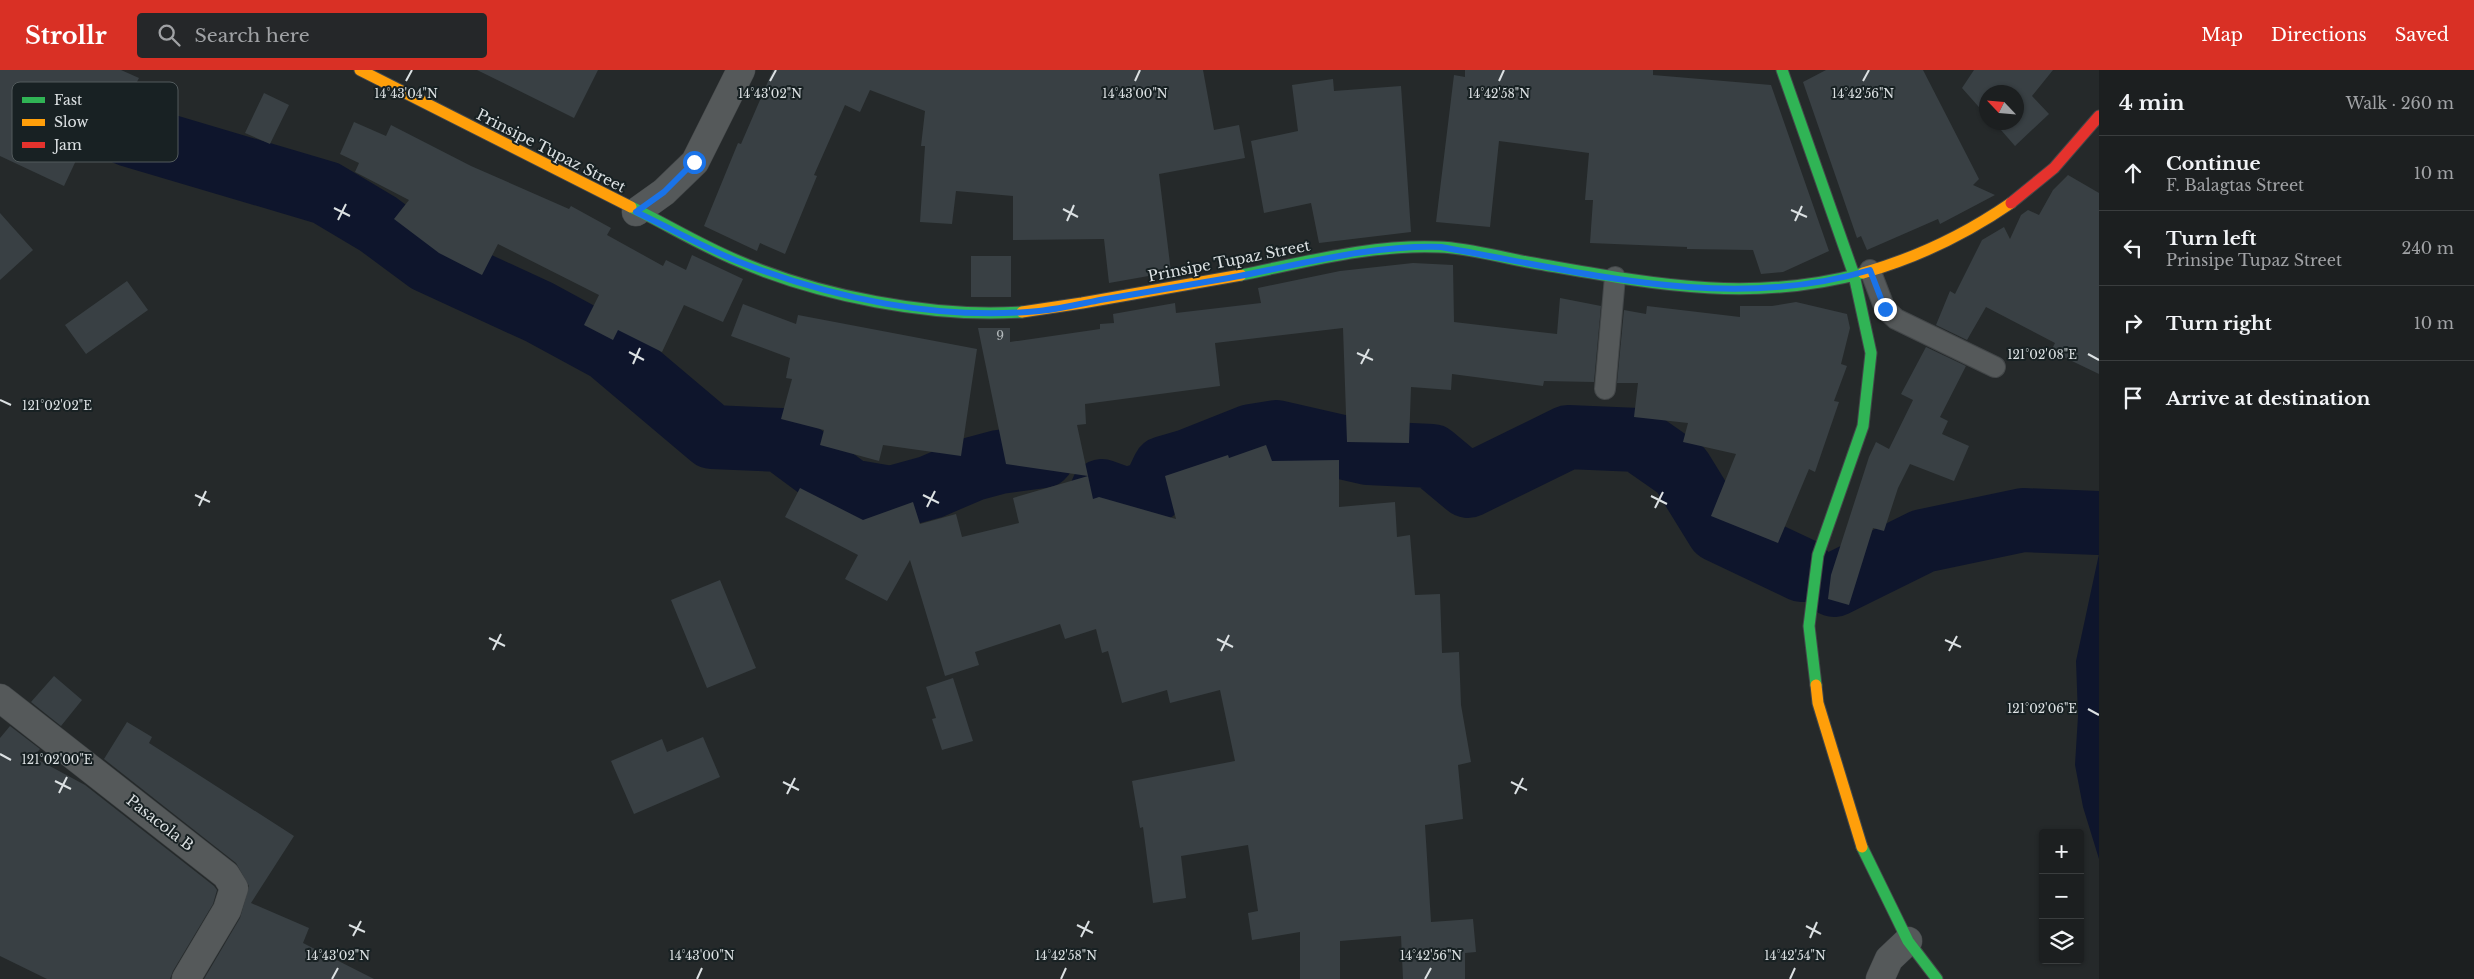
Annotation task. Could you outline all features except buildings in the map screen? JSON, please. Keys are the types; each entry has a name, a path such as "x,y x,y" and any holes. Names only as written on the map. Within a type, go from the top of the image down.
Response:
{"street":[{"name":"Prinsipe Tupaz Street","path":"360,70 636,212 736,260 790,280 893,304 946,312 1040,311 1234,277 1343,254 1411,246 1441,247 1669,286 1719,290 1788,287 1862,273 1928,251 1999,211 2044,177 2071,150 2099,116"},
{"path":"636,212 664,192 694,162 741,70"},
{"path":"1782,70 1862,273 1871,353 1863,426 1818,555 1809,626 1818,703 1861,844 1908,941 1937,979"},
{"name":"Pasacola B","path":"0,698 226,874 234,888 227,910 186,979"},
{"path":"1880,979 1889,959 1908,941"}],"lane":[{"path":"1862,273 1885,309 1896,319 1996,367"},
{"path":"1605,389 1615,278"}],"water":[{"path":"2099,554 2099,859 2083,807 2075,765 2078,716 2076,661"}],"waterway":[{"path":"178,149 326,193 378,224 428,261 539,312 609,350 712,437 781,440 850,491 891,498 931,487 973,469 999,462 1043,456"},
{"path":"1102,491 1127,500 1153,491 1164,468 1188,461 1251,436 1276,432 1368,453 1432,456 1468,486 1568,437 1638,440 1681,470 1718,530 1802,570"},
{"path":"1834,585 1923,541 2023,520 2099,523"}],"traffic: fast":[{"path":"1782,70 1854,275 1871,353 1863,426 1818,555 1809,626 1816,685"},
{"path":"631,207 736,260 768,273 839,294 913,308 987,313 1022,312"},
{"path":"1241,275 1364,251 1414,247 1462,249 1617,277 1698,287 1738,289 1779,287 1820,282 1863,273"},
{"path":"1862,847 1908,941 1937,979"}],"traffic: slow":[{"path":"360,70 631,207"},
{"path":"1863,273 1902,260 1940,244 1976,225 2011,203"},
{"path":"1022,312 1241,275"},
{"path":"1816,685 1818,703 1862,847"}],"traffic: jam":[{"path":"2011,203 2054,168 2099,116"}],"route":[{"path":"694,162 664,192 636,212 736,260 790,280 830,291 893,304 946,312 1040,311 1234,277 1343,254 1411,246 1441,247 1669,286 1719,290 1758,290 1788,287 1854,275 1870,270 1885,309"}]}
